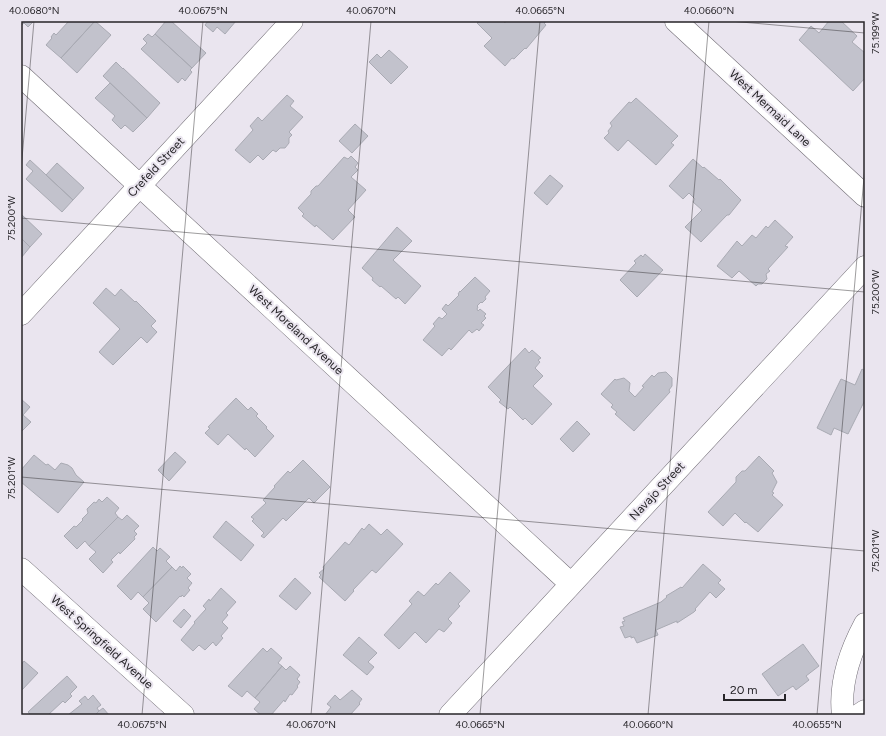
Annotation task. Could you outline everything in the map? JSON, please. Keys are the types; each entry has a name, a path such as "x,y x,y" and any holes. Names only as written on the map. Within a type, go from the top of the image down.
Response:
{"street":[{"name":"Crefeld Street","path":"21,314 292,21"},
{"name":"West Mermaid Lane","path":"676,21 865,196"},
{"name":"West Moreland Avenue","path":"21,76 571,584"},
{"name":"Navajo Street","path":"450,715 865,267"},
{"name":"West Springfield Avenue","path":"21,569 183,715"},
{"path":"844,715 843,692 846,670 853,649 865,624"},
{"path":"859,715 865,711"}],"building":[{"path":"21,21 34,21 28,27 24,23 22,25"},
{"path":"69,21 95,21 61,58 46,45 54,33 56,35"},
{"path":"95,21 111,35 77,73 61,58"},
{"path":"166,21 171,21 206,53 192,68 155,34"},
{"path":"208,21 236,21 225,34 217,27 213,32 205,25"},
{"path":"480,21 503,21 505,23 506,21 547,21 544,23 546,25 526,49 525,48 514,59 512,58 505,66 484,46 492,38 477,23"},
{"path":"829,21 841,21 857,36 852,42 865,53 865,78 853,91 799,40 811,26 819,33"},
{"path":"148,34 152,37 155,34 192,68 190,70 192,72 185,81 182,78 178,83 141,49 147,43 143,39"},
{"path":"389,50 408,67 391,84 369,62 377,54 381,58"},
{"path":"116,62 160,103 147,118 103,76"},
{"path":"110,83 147,118 133,132 125,125 121,129 112,120 115,116 95,98"},
{"path":"287,95 294,101 290,106 303,117 289,132 292,135 289,138 289,143 285,148 280,148 276,152 273,150 263,160 258,155 250,163 235,150 253,130 250,126 258,117 262,121"},
{"path":"636,98 678,136 671,143 674,145 656,165 628,140 618,151 604,138 609,133 608,131 612,126 610,123 629,102 631,103"},
{"path":"355,124 368,136 352,153 339,141"},
{"path":"351,156 358,163 355,167 358,170 351,177 366,190 348,210 355,217 333,240 316,225 315,227 302,216 304,214 298,208 311,194 311,191 318,186 344,157 348,159"},
{"path":"693,159 719,180 720,179 741,200 729,215 727,215 701,242 685,227 702,210 693,202 695,199 689,193 683,199 669,186"},
{"path":"30,160 73,200 62,212 26,179 33,171 26,165"},
{"path":"57,163 84,188 73,200 46,175"},
{"path":"550,175 563,186 547,205 534,193"},
{"path":"21,214 42,234 30,247 21,238"},
{"path":"775,220 793,237 785,246 788,247 768,269 770,271 766,274 767,279 762,284 758,284 756,286 739,271 732,278 717,266 737,241 742,246 752,235 756,238 766,226 768,228"},
{"path":"397,227 412,241 393,260 421,286 405,304 398,297 396,299 381,286 380,287 362,268"},
{"path":"21,238 30,247 21,258"},
{"path":"645,254 663,270 637,297 620,280 636,263 634,261 641,255 643,257"},
{"path":"475,277 490,291 485,297 486,299 477,306 478,311 480,309 486,314 484,316 486,318 481,323 484,325 479,331 477,329 472,333 469,330 451,350 449,348 442,356 423,340 435,326 433,324 439,317 442,319 447,314 442,309 446,304 448,306 459,295 458,294 460,291"},
{"path":"106,288 115,296 121,289 135,302 136,301 156,321 151,326 157,332 147,343 141,337 113,365 99,352 120,329 93,303"},
{"path":"525,348 529,353 532,350 541,358 538,360 540,362 535,368 543,376 533,386 552,404 532,425 525,418 523,420 510,407 508,409 499,402 501,400 488,387"},
{"path":"862,369 865,371 865,400 848,434 834,428 831,435 817,428 841,379 855,385"},
{"path":"666,372 672,378 672,386 669,390 670,392 634,431 615,414 617,412 611,407 613,405 601,394 615,379 624,378 630,383 629,391 635,397 652,375 654,377 658,373"},
{"path":"236,398 248,410 251,407 258,414 256,416 274,436 255,457 228,434 218,445 205,433 210,428 208,427"},
{"path":"21,399 30,407 23,415 31,422 21,432"},
{"path":"577,421 590,434 573,452 560,439"},
{"path":"175,452 186,462 169,481 158,470"},
{"path":"34,455 55,470 61,463 68,465 84,482 58,513 21,482 21,470"},
{"path":"759,456 774,471 772,473 777,482 772,495 783,505 758,532 746,522 745,523 735,513 723,526 708,512 736,482 736,477 742,471 745,471"},
{"path":"303,460 330,487 314,503 309,498 286,521 283,518 264,538 261,536 264,533 252,521 254,519 251,517 266,503 263,500 275,487 274,486 288,471 290,473"},
{"path":"107,497 119,508 115,513 118,517 89,546 85,541 77,549 64,536 74,526 76,527 83,520 82,519 88,513 87,509 94,502 96,503 99,499 102,502"},
{"path":"127,515 139,526 134,531 137,534 134,537 135,539 120,554 119,552 111,560 113,562 103,573 89,559 96,552 89,546 118,517 122,520"},
{"path":"226,521 254,545 241,561 213,537"},
{"path":"369,524 381,535 387,529 403,544 376,573 372,570 345,601 319,577 321,575 319,573 324,569 323,567 345,542 349,545 362,528 364,530"},
{"path":"153,547 157,551 160,548 170,557 166,561 172,567 143,597 138,592 131,600 117,586"},
{"path":"703,564 721,580 718,583 725,589 716,598 710,592 694,612 677,623 677,621 656,630 658,635 637,643 634,637 631,638 631,636 625,638 620,627 624,626 622,622 625,621 623,618 661,602 667,597 666,596 681,587 682,588"},
{"path":"180,566 182,568 183,566 191,574 187,578 192,583 188,588 190,590 184,597 182,595 181,597 180,596 156,622 143,609 149,603 143,597 172,567 176,571"},
{"path":"450,572 470,591 458,604 460,606 448,619 452,623 444,632 439,629 426,643 415,632 399,649 384,635 412,604 409,601 418,591 424,596 436,583 438,585"},
{"path":"295,578 311,593 296,610 279,596"},
{"path":"221,588 236,602 226,613 228,615 222,622 228,628 221,636 223,638 216,646 213,642 205,650 199,645 193,651 181,640 206,609 203,606 209,599 210,601"},
{"path":"184,609 191,616 181,628 173,621"},
{"path":"359,637 377,653 368,662 374,667 367,675 343,655"},
{"path":"803,644 819,666 806,676 809,680 796,690 793,686 778,696 762,674"},
{"path":"263,648 267,652 271,648 282,658 278,663 282,666 255,698 247,691 242,697 228,686"},
{"path":"24,661 38,673 21,691 21,665"},
{"path":"282,666 286,670 290,666 300,675 297,679 300,682 297,686 298,687 292,695 290,694 285,702 284,700 271,715 261,715 254,709 260,702 255,698"},
{"path":"67,676 77,687 70,694 72,696 65,703 63,701 48,715 31,715 28,712"},
{"path":"352,690 362,699 359,703 360,704 350,715 325,715 331,707 327,704 335,695 340,700"},
{"path":"93,695 101,705 97,708 99,711 95,715 68,715 82,704 79,701 85,696 88,700"},
{"path":"103,708 109,715 95,715 99,711"}]}
